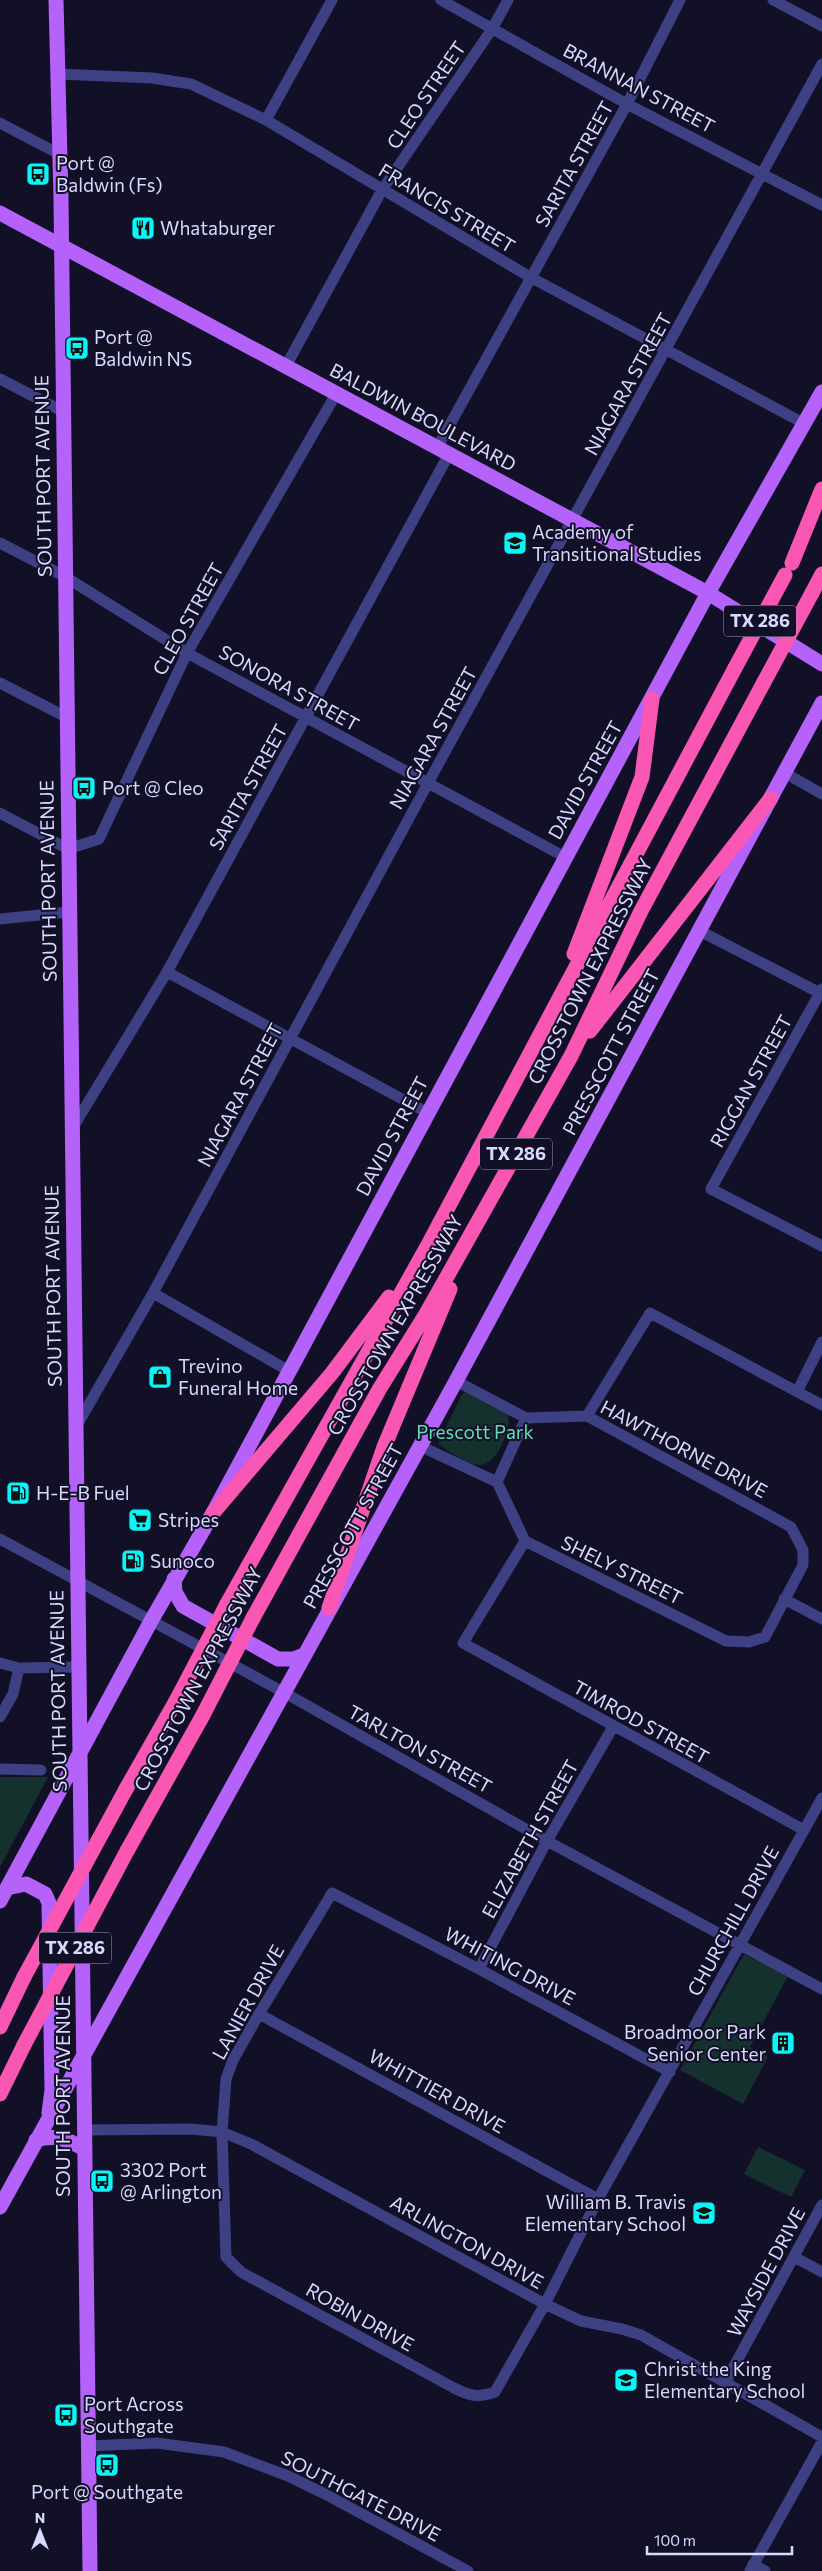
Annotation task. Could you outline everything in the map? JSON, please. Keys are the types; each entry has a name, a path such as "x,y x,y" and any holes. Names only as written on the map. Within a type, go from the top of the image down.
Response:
{"highway":[{"path":"788,569 822,489"},
{"name":"CROSSTOWN EXPRESSWAY","path":"0,2026 126,1789 550,1018 788,569 822,510"},
{"name":"CROSSTOWN EXPRESSWAY","path":"0,2094 24,2045 203,1715 253,1618 380,1388 426,1314 571,1056 641,911 822,574"},
{"path":"550,1018 642,776 652,699"},
{"path":"571,1056 770,798"},
{"path":"329,1608 384,1447 477,1223"},
{"path":"213,1512 332,1373 423,1252"}],"main road":[{"name":"SOUTH PORT AVENUE","path":"56,0 90,2571"},
{"name":"BALDWIN BOULEVARD","path":"0,213 708,593 822,664"},
{"name":"DAVID STREET","path":"4,1894 151,1621 213,1512 708,593 822,392"},
{"name":"PRESSCOTT STREET","path":"0,2207 456,1381 822,703"},
{"path":"174,1579 175,1592 183,1606 278,1658 294,1659 304,1655"},
{"path":"4,1894 26,1884 45,1894 49,1903 52,2090 47,2122"},
{"path":"36,2140 53,2136 61,2137 83,2148"}],"street":[{"path":"266,120 332,0"},
{"name":"BRANNAN STREET","path":"441,0 627,104 763,172 822,205"},
{"name":"CLEO STREET","path":"286,366 382,190 492,29 508,0"},
{"name":"SARITA STREET","path":"71,1132 167,972 306,718 530,277 627,104 680,0"},
{"path":"773,0 822,26"},
{"name":"NIAGARA STREET","path":"75,1429 153,1293 428,784 822,64"},
{"name":"FRANCIS STREET","path":"58,74 152,78 191,84 266,120 530,277 805,424"},
{"path":"0,124 59,154"},
{"path":"0,379 62,411"},
{"name":"CLEO STREET","path":"68,849 99,839 187,653 336,394"},
{"name":"SONORA STREET","path":"0,543 64,576 187,653 565,857"},
{"path":"0,683 66,717"},
{"path":"785,773 822,794"},
{"path":"0,813 68,849"},
{"path":"0,919 68,912"},
{"path":"700,931 821,991"},
{"path":"167,972 428,1113"},
{"name":"RIGGAN STREET","path":"821,991 711,1189 822,1246"},
{"path":"153,1293 289,1371"},
{"path":"587,1416 650,1313 822,1404"},
{"path":"798,1390 822,1342"},
{"name":"HAWTHORNE DRIVE","path":"456,1381 526,1418 587,1416 791,1527 803,1550 803,1565 784,1599"},
{"path":"497,1482 526,1418"},
{"path":"420,1446 497,1482 525,1541"},
{"name":"TARLTON STREET","path":"0,1539 285,1693 547,1841 822,1989"},
{"name":"SHELY STREET","path":"525,1541 726,1641 749,1642 765,1637 784,1599"},
{"name":"TIMROD STREET","path":"525,1541 463,1643 613,1727 804,1830"},
{"path":"784,1599 822,1619"},
{"path":"0,1663 19,1668 77,1667"},
{"path":"0,1717 13,1694 19,1668"},
{"name":"ELIZABETH STREET","path":"479,1969 547,1841 613,1727"},
{"path":"0,1770 41,1770"},
{"name":"CHURCHILL DRIVE","path":"483,2397 495,2392 507,2374 598,2199 822,1798"},
{"name":"WHITING DRIVE","path":"332,1893 479,1969 670,2072"},
{"name":"LANIER DRIVE","path":"226,2257 222,2132 226,2079 233,2060 259,2014 332,1893"},
{"name":"WHITTIER DRIVE","path":"259,2014 598,2199"},
{"name":"ARLINGTON DRIVE","path":"83,2130 191,2129 222,2132 251,2144 545,2304 581,2321 622,2328 641,2335 726,2381 822,2437"},
{"name":"WAYSIDE DRIVE","path":"726,2381 822,2205"},
{"name":"ROBIN DRIVE","path":"226,2257 241,2272 420,2370 470,2396 483,2397"},
{"path":"794,2257 822,2272"},
{"path":"765,2571 752,2568 822,2442"},
{"name":"SOUTHGATE DRIVE","path":"88,2446 157,2443 224,2452 288,2476 325,2494 468,2571"}],"green space":[{"name":"Prescott Park","path":"468,1391 507,1412 509,1418 506,1435 502,1444 492,1459 486,1464 480,1465 464,1460 438,1444 462,1394"},
{"path":"0,1777 48,1777 0,1867"},
{"path":"744,1954 788,1976 750,2047 768,2057 743,2104 680,2070"},
{"path":"758,2147 805,2170 791,2197 744,2174"}],"place":[{"name":"Port @ Baldwin (Fs)","path":"38,174"},
{"name":"Whataburger","path":"143,228"},
{"name":"Port @ Baldwin NS","path":"77,348"},
{"name":"Academy of Transitional Studies","path":"515,543"},
{"name":"Port @ Cleo","path":"84,788"},
{"name":"Trevino Funeral Home","path":"160,1377"},
{"name":"H-E-B Fuel","path":"18,1493"},
{"name":"Stripes","path":"140,1520"},
{"name":"Sunoco","path":"133,1561"},
{"name":"Broadmoor Park Senior Center","path":"783,2043"},
{"name":"3302 Port @ Arlington","path":"102,2181"},
{"name":"William B. Travis Elementary School","path":"704,2213"},
{"name":"Christ the King Elementary School","path":"626,2380"},
{"name":"Port Across Southgate","path":"66,2415"},
{"name":"Port @ Southgate","path":"107,2465"}]}
